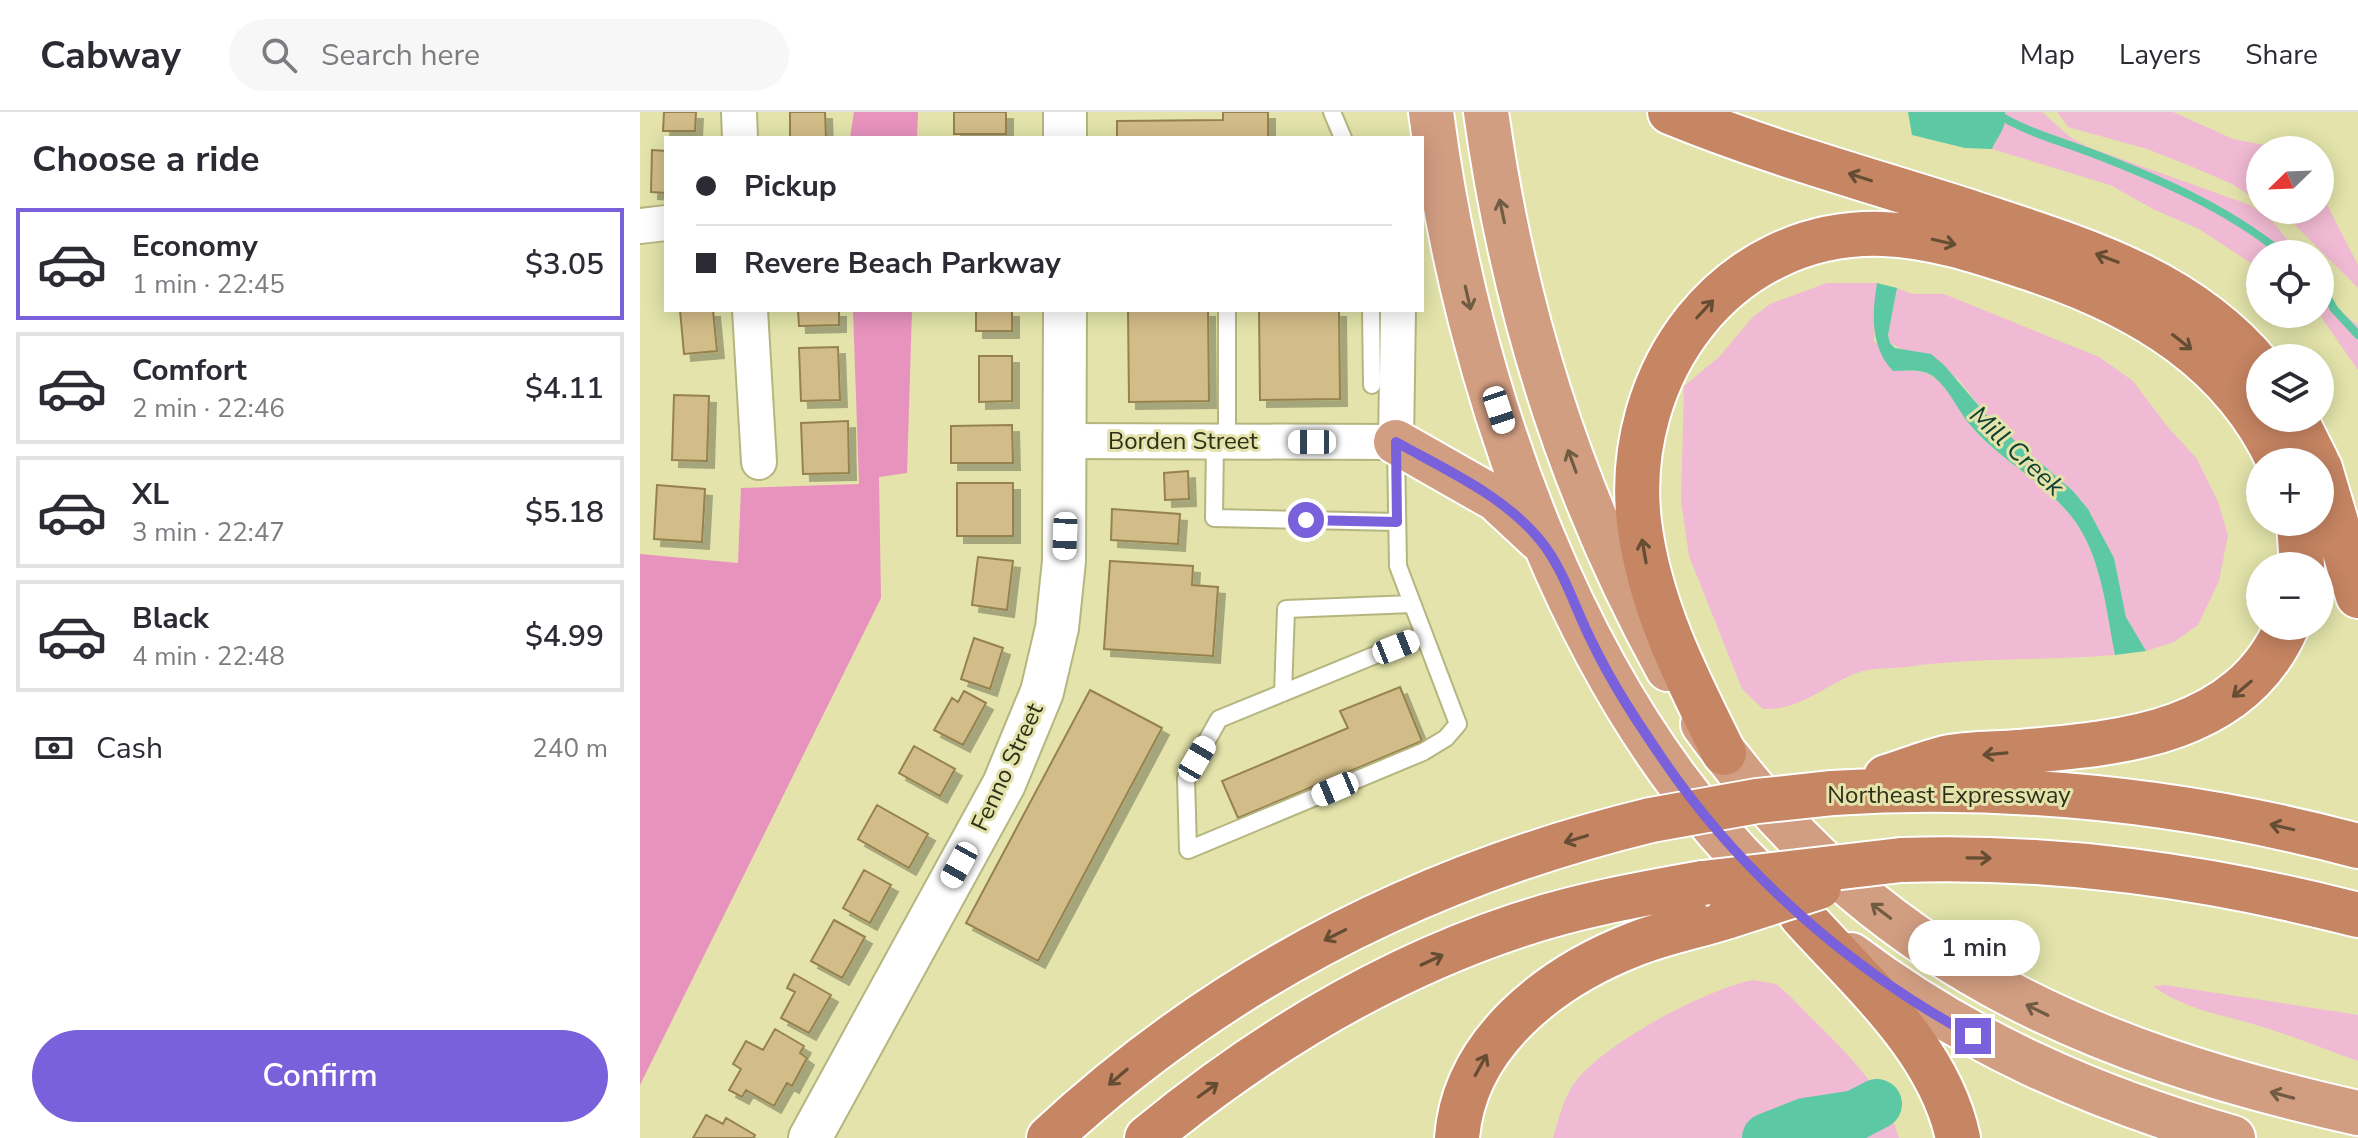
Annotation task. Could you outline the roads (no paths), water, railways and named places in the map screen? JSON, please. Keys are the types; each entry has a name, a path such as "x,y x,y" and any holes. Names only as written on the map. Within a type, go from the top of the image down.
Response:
{"highway":[{"path":"1431,112 1449,212 1480,347 1514,457 1550,553 1593,646 1666,765 1730,845 1801,915 1920,1052 1942,1090 1958,1138"},
{"path":"1486,112 1518,284 1545,383 1578,480 1642,623 1681,691 1724,753 1782,821 1839,877 1908,932 1994,987 2086,1033 2134,1051 2242,1084 2358,1113"},
{"path":"1670,112 2114,261 2199,310 2225,330 2246,352"},
{"path":"1724,753 1690,686 1656,602 1639,520 1639,448 1657,381 1681,339 1719,295 1776,257 1843,236 1917,236 1985,253 2096,292 2152,321 2202,358 2242,401 2271,448"},
{"path":"1396,442 1496,499 1529,528 1550,553"},
{"path":"2334,515 2358,596"},
{"path":"1832,793 1947,758 2098,744 2177,724 2240,692 2263,669 2279,640"},
{"name":"Northeast Expressway","path":"1049,1138 1164,1040 1297,954 1393,906 1492,866 1651,820 1725,805 1832,793 1959,790 2115,799 2220,814 2358,846"},
{"path":"1147,1138 1222,1079 1352,998 1446,953 1544,917 1716,900 1901,860 2006,859 2115,866 2220,882 2358,915"},
{"path":"1457,1138 1465,1097 1478,1070 1509,1025 1538,999 1612,953 1673,931 1716,900"},
{"path":"1801,915 1913,999 1998,1050 2097,1094 2233,1138"}],"street":[{"path":"739,112 740,136"},
{"path":"1065,112 1065,136"},
{"path":"1416,136 1422,112"},
{"path":"640,226 664,223"},
{"path":"750,312 759,462"},
{"name":"Fenno Street","path":"810,1138 1004,784 1034,717 1053,649 1060,607 1065,312"},
{"path":"1396,442 1398,312"},
{"name":"Borden Street","path":"1065,441 1396,442"}],"lane":[{"path":"1332,112 1342,136"},
{"path":"1227,312 1214,518 1397,522"},
{"path":"1371,312 1372,385"},
{"path":"1396,442 1398,566 1458,724 1446,738 1423,752 1188,850 1186,778 1219,719 1424,635"},
{"path":"1283,693 1286,609 1412,604"}],"water":[{"path":"1908,112 2005,112 2005,118 1992,149 1965,148 1912,135"},
{"path":"1877,283 1897,288 1888,335 1890,343 1895,348 1931,354 1990,419 2073,491 2088,509 2114,558 2126,617 2146,651 2115,655 2096,564 2074,519 2047,491 1985,440 1934,377 1919,371 1893,371 1886,362 1874,330"}],"waterway":[{"path":"1994,112 2028,130 2166,184 2215,208 2265,240"},
{"path":"2334,309 2358,335"},
{"name":"Mill Creek","path":"1767,1138 1805,1123 1856,1115 1877,1104"}]}
